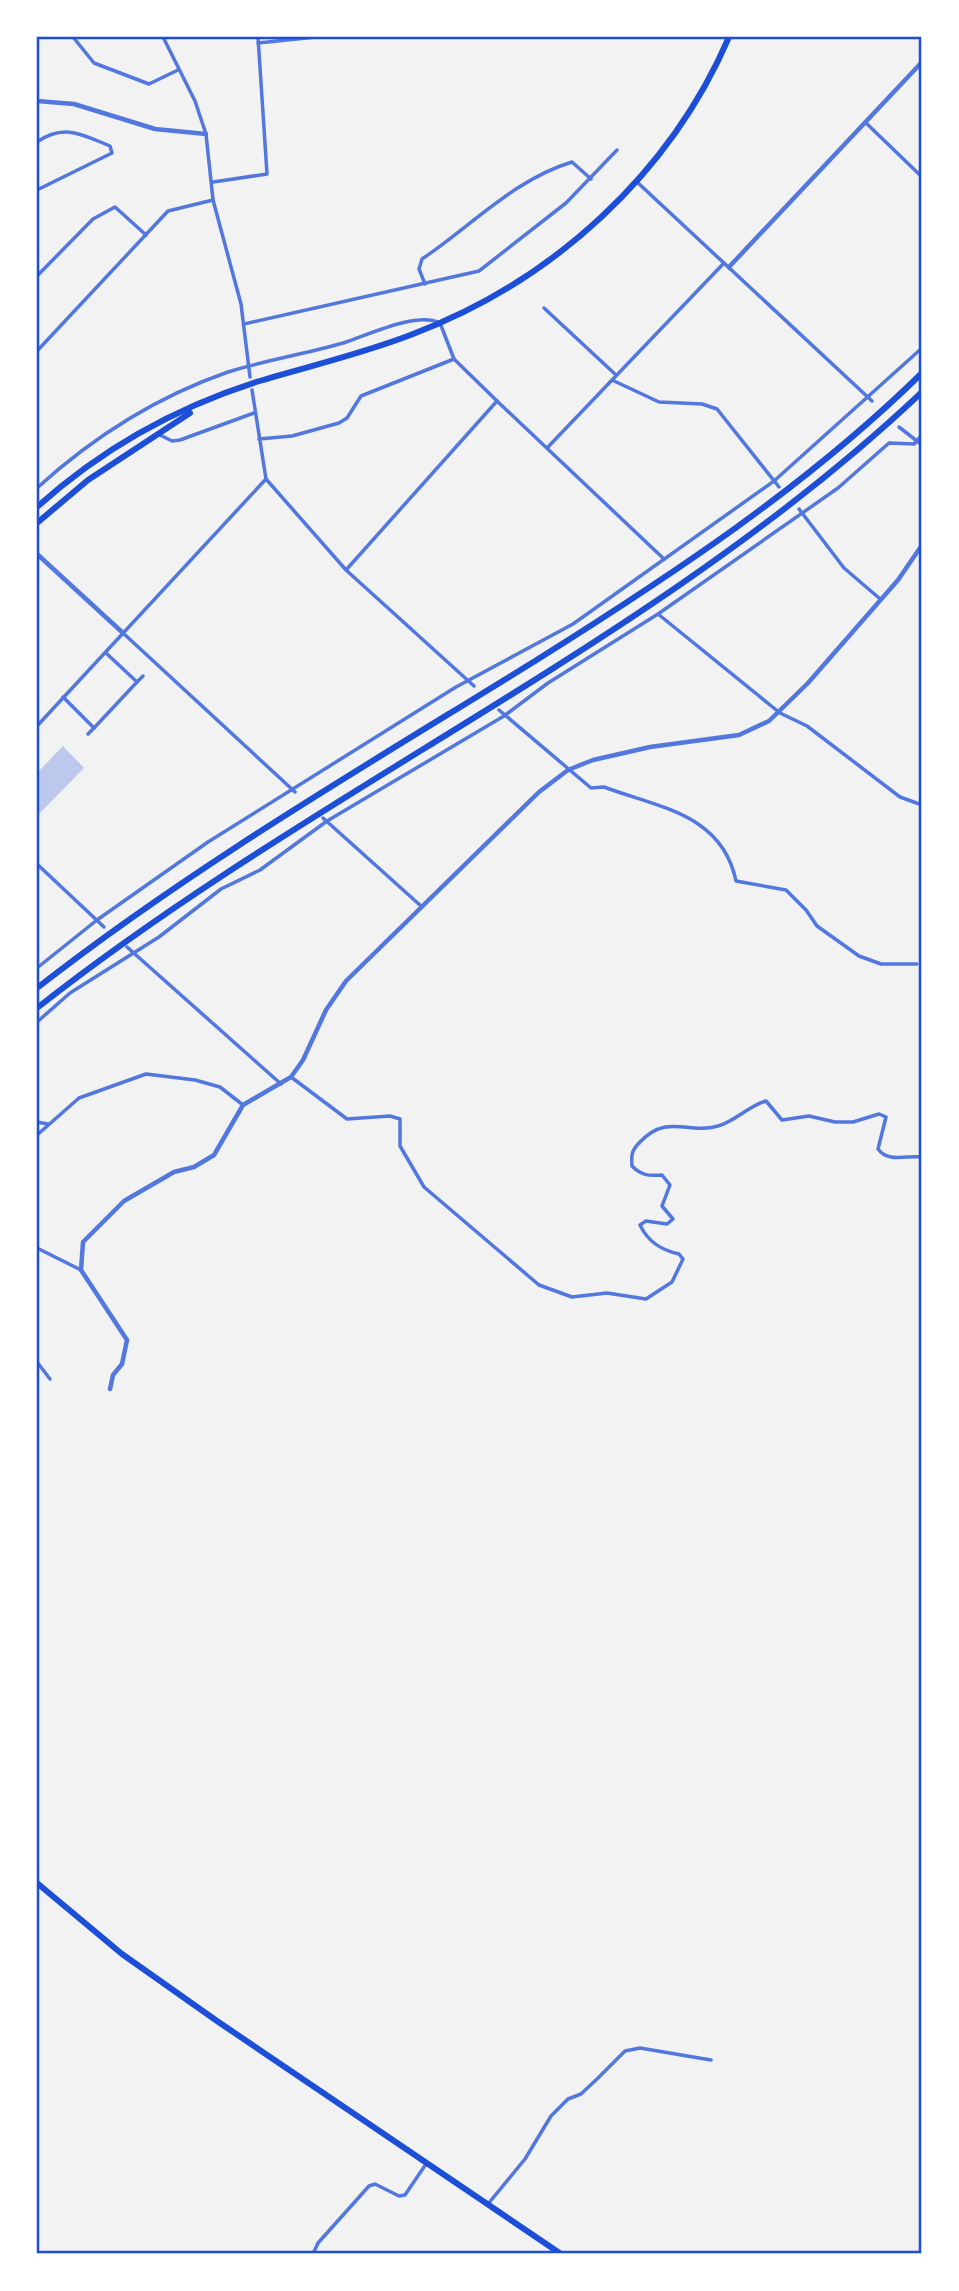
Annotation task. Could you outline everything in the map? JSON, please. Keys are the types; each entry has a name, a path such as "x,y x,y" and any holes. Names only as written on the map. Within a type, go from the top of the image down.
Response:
{"highway":[{"path":"37,507 76,474 123,441 152,425 255,382 363,352 440,323 503,290 558,255 637,182 668,143 701,93 729,37"},
{"path":"37,988 190,879 678,570 821,463 922,373"},
{"path":"37,1008 141,929 219,877 665,596 814,488 922,392"},
{"path":"37,523 88,480 155,433 210,401"},
{"path":"37,1883 39,1889 154,1976 561,2254"}],"street":[{"path":"73,37 94,63 149,83 178,70"},
{"path":"163,37 195,101 205,134 213,182 213,200 244,324 250,377"},
{"path":"213,182 267,174 258,37"},
{"path":"258,43 316,37"},
{"path":"547,448 922,62"},
{"path":"37,101 74,104 155,129 205,134"},
{"path":"865,122 922,177"},
{"path":"37,142 60,130 75,131 110,146 112,153 37,190"},
{"path":"244,324 479,271 566,203 617,150"},
{"path":"425,284 419,269 422,259 510,192 537,175 572,162 591,179"},
{"path":"637,182 872,401"},
{"path":"37,349 168,211 213,200"},
{"path":"37,276 93,219 115,207 146,236"},
{"path":"544,308 616,375"},
{"path":"37,488 62,465 141,410 177,393 248,366 336,345 419,318 430,318 440,323 454,359 664,559"},
{"path":"37,968 96,920 208,842 468,681 573,624 774,481 922,348"},
{"path":"258,439 292,436 339,423 347,418 363,394 454,359"},
{"path":"612,380 659,402 702,404 717,409 779,487"},
{"path":"252,390 266,480 346,570 474,686"},
{"path":"346,570 497,401"},
{"path":"155,433 172,441 180,440 254,413"},
{"path":"899,427 922,445"},
{"path":"37,1022 70,993 135,953 220,890 260,870 325,820 504,716 548,683 659,614 803,513 867,464 889,443 914,444 922,435"},
{"path":"37,726 266,480"},
{"path":"799,509 844,568 879,598"},
{"path":"81,1270 83,1242 103,1220 124,1201 174,1172 194,1167 214,1155 243,1105 291,1077 303,1060 326,1010 346,981 538,792 568,770 593,760 631,751 739,735 780,713 912,562 922,545"},
{"path":"37,554 293,791"},
{"path":"659,614 780,713 807,726 900,797 922,805"},
{"path":"105,652 137,682"},
{"path":"88,734 143,676"},
{"path":"63,697 94,728"},
{"path":"499,710 591,789 604,787 699,823 724,846 736,881 786,890 806,910 817,926 859,956 881,964 917,964"},
{"path":"325,820 421,906"},
{"path":"37,864 104,928"},
{"path":"127,947 281,1084"},
{"path":"37,1135 79,1098 146,1074 195,1080 220,1087 243,1105"},
{"path":"291,1077 347,1119 390,1116 400,1119 400,1146 424,1187 539,1285 572,1297 607,1293 646,1299 671,1282 683,1259 679,1254 665,1251 645,1237 640,1225 646,1221 667,1224 673,1219 662,1206 670,1185 662,1175 648,1176 636,1170 632,1166 631,1156 646,1136 663,1126 719,1126 752,1105 766,1101 782,1120 809,1116 835,1122 853,1122 879,1115 886,1117 878,1149 881,1154 888,1158 922,1157"},
{"path":"37,1122 48,1124"},
{"path":"37,1248 81,1270 127,1340 122,1364 113,1375 110,1389"},
{"path":"37,1362 50,1379"},
{"path":"488,2204 525,2159 551,2116 568,2099 581,2094 625,2051 640,2048 711,2060"},
{"path":"313,2254 318,2243 369,2186 375,2184 399,2196 405,2195 427,2163"}],"building":[{"path":"63,746 84,768 37,816 37,773"}]}
